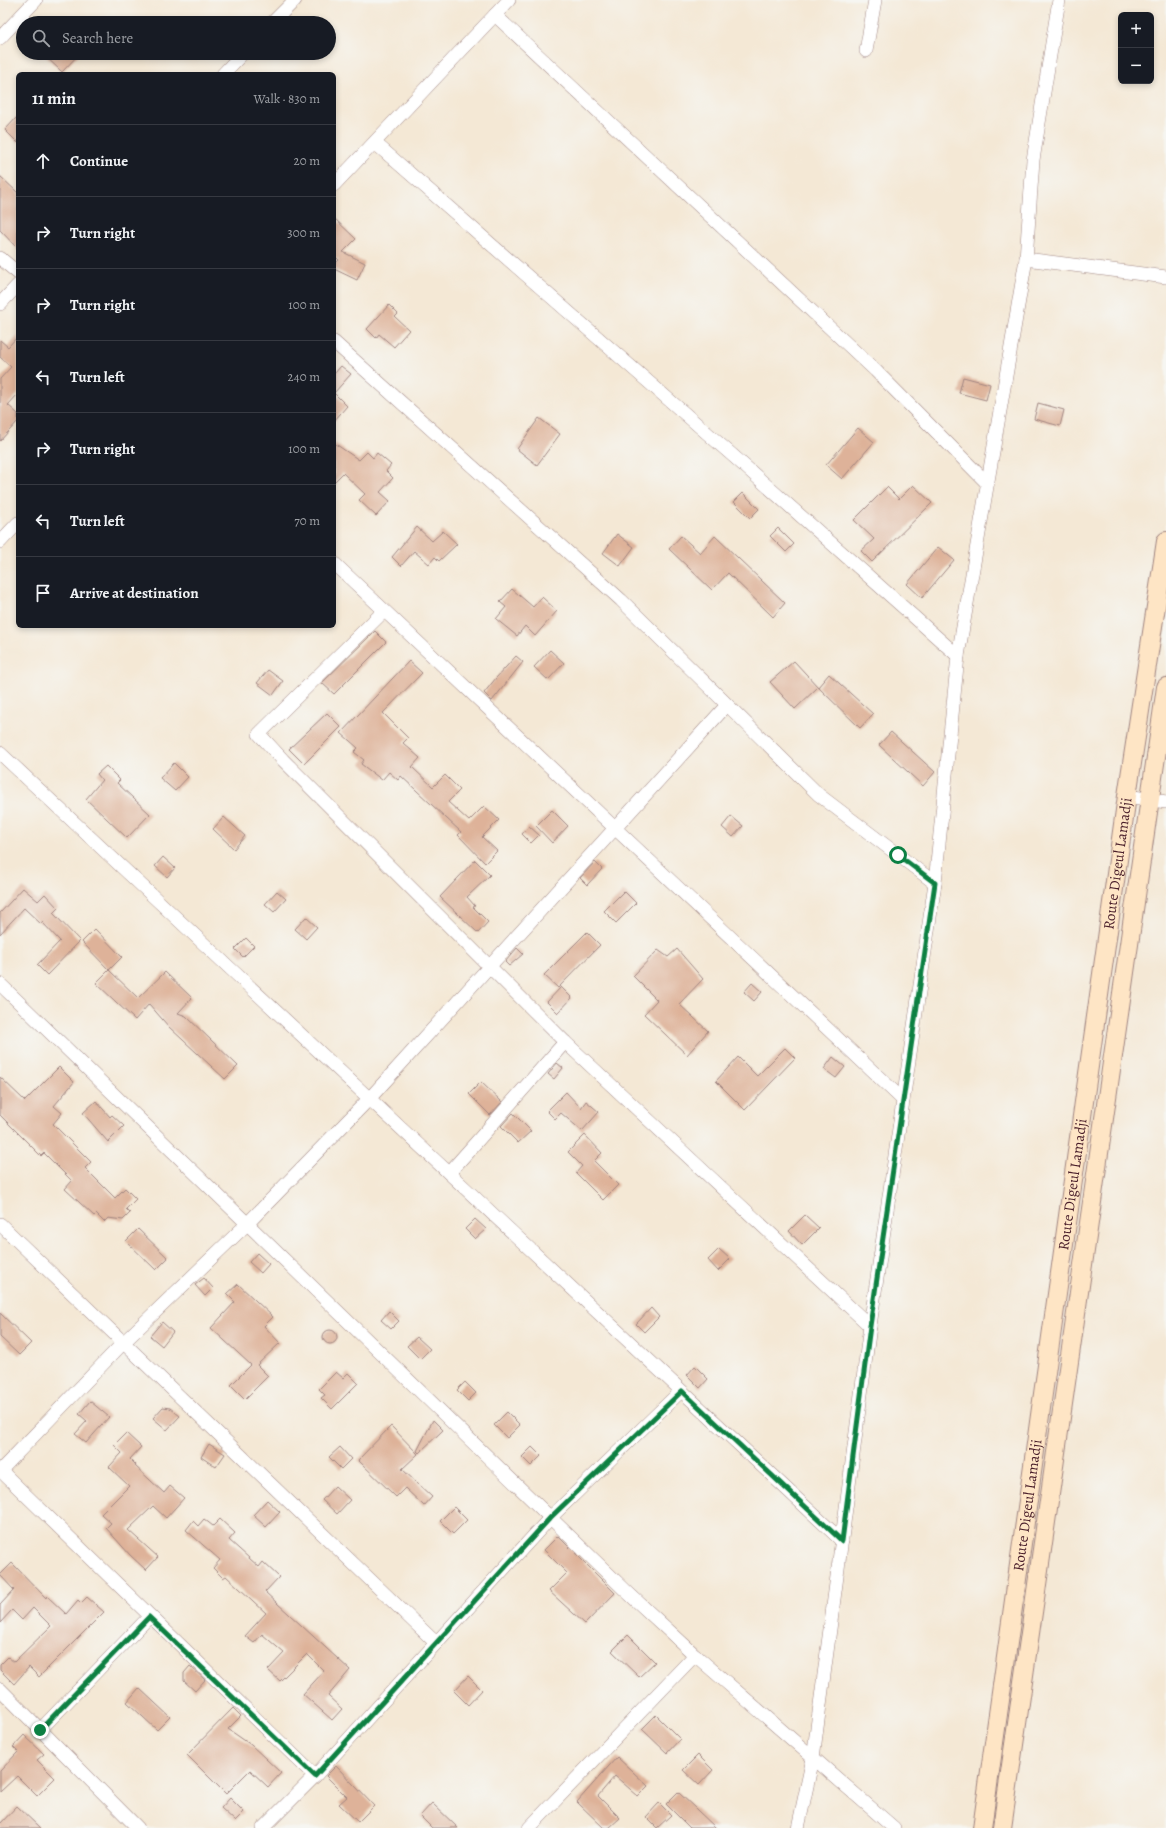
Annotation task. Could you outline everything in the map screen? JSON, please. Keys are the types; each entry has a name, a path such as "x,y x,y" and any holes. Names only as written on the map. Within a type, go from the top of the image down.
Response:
{"main road":[{"name":"Route Digeul Lamadji","path":"982,1828 1127,796 1166,541"},
{"name":"Route Digeul Lamadji","path":"1002,1828 1158,801 1166,687"}],"street":[{"path":"21,16 36,0"},
{"path":"279,16 295,0"},
{"path":"336,183 509,0"},
{"path":"866,51 876,0"},
{"path":"798,1828 813,1758 870,1326 935,883 958,656 1026,258 1033,160 1059,0"},
{"path":"495,15 876,371 987,483"},
{"path":"0,38 16,21"},
{"path":"225,72 236,60"},
{"path":"375,143 739,461 958,656"},
{"path":"0,258 16,271"},
{"path":"1026,258 1166,277"},
{"path":"0,304 16,287"},
{"path":"336,344 621,600 819,795 935,883"},
{"path":"0,542 16,525"},
{"path":"336,566 614,829 904,1100"},
{"path":"384,611 259,734 283,760 565,1042 870,1326"},
{"path":"315,1776 149,1617 0,1470 124,1342 247,1224 369,1099 727,705"},
{"path":"0,753 842,1541"},
{"path":"1127,796 1158,801"},
{"path":"0,984 695,1655 894,1828"},
{"path":"449,1173 565,1042"},
{"path":"0,1224 436,1643"},
{"path":"263,1828 315,1776 551,1517 682,1391"},
{"path":"40,1730 149,1617"},
{"path":"528,1828 695,1655"},
{"path":"0,1689 138,1828"}],"building":[{"path":"49,60 73,60 62,72"},
{"path":"16,118 16,141 5,130"},
{"path":"0,176 16,191 16,247 0,230"},
{"path":"336,220 356,239 343,252 365,263 357,280 336,270 336,263 339,260 337,258 336,259"},
{"path":"389,305 398,314 395,317 409,330 394,347 379,334 376,338 367,329"},
{"path":"16,338 16,396 8,405 16,412 16,423 0,441 0,379 11,367 0,357 0,340 8,347"},
{"path":"341,366 351,374 336,391 336,372"},
{"path":"963,377 990,384 986,400 959,393"},
{"path":"336,395 347,406 336,419"},
{"path":"1038,403 1064,410 1060,426 1034,419"},
{"path":"539,418 560,434 537,465 517,449"},
{"path":"858,428 874,442 842,479 826,465"},
{"path":"336,444 359,460 367,452 373,458 377,453 391,465 386,471 393,478 380,492 390,501 376,516 359,500 365,494 343,473 336,480"},
{"path":"913,485 932,503 872,562 861,551 874,539 854,520 887,487 899,499"},
{"path":"743,493 759,509 750,518 734,502"},
{"path":"417,527 432,541 443,531 457,544 439,561 435,557 429,564 414,551 401,566 392,557"},
{"path":"778,528 794,544 786,552 770,536"},
{"path":"617,534 634,547 620,566 603,553"},
{"path":"681,536 700,553 715,536 785,603 773,617 728,573 712,590 669,549"},
{"path":"938,547 954,560 922,598 907,584"},
{"path":"512,589 533,607 542,597 557,611 535,636 525,626 517,636 496,619 506,607 500,602"},
{"path":"375,631 386,642 334,694 322,683"},
{"path":"550,650 564,663 548,680 534,667"},
{"path":"516,656 523,662 492,701 484,693"},
{"path":"409,661 422,673 383,713 408,738 403,743 420,758 412,767 433,787 445,775 460,790 448,802 469,821 484,806 499,820 482,837 497,851 485,863 458,835 461,832 401,776 398,780 389,772 382,780 361,764 364,760 354,752 358,748 341,733"},
{"path":"794,661 818,687 795,709 770,682"},
{"path":"268,670 283,681 273,695 257,683"},
{"path":"829,674 873,714 860,728 818,687"},
{"path":"327,713 341,727 304,764 289,749"},
{"path":"891,732 935,772 923,786 879,745"},
{"path":"174,763 188,777 175,791 160,778"},
{"path":"106,766 120,780 117,783 150,814 127,838 86,799 102,780 97,774"},
{"path":"552,810 568,826 552,843 536,826"},
{"path":"731,816 743,826 733,837 722,827"},
{"path":"224,817 245,836 234,849 213,829"},
{"path":"529,826 539,835 531,843 522,834"},
{"path":"163,857 175,868 167,877 155,866"},
{"path":"475,860 490,875 467,897 475,906 473,907 488,922 478,933 440,897"},
{"path":"595,862 602,869 587,885 580,878"},
{"path":"23,888 38,901 45,894 58,908 53,913 80,941 47,975 37,965 60,941 42,922 41,924 24,908 0,934 0,913"},
{"path":"277,891 286,899 274,912 265,904"},
{"path":"624,891 636,903 616,923 604,911"},
{"path":"306,917 317,927 306,939 295,929"},
{"path":"95,929 122,957 109,970 82,942"},
{"path":"587,932 600,945 558,988 544,975"},
{"path":"246,938 254,946 243,957 235,949"},
{"path":"517,948 523,954 509,966 505,962"},
{"path":"677,949 703,979 679,1004 708,1031 687,1055 644,1014 657,1000 633,976 658,950 668,957"},
{"path":"109,970 138,998 165,972 192,998 178,1013 186,1016 238,1066 225,1079 169,1027 149,1004 135,1020 96,983"},
{"path":"752,983 762,992 754,1001 744,992"},
{"path":"561,987 572,998 558,1013 547,1002"},
{"path":"785,1048 795,1058 745,1110 716,1081 738,1057 757,1076"},
{"path":"833,1057 845,1067 836,1078 824,1069"},
{"path":"557,1063 563,1068 554,1079 548,1074"},
{"path":"59,1067 74,1082 54,1106 62,1113 53,1124 91,1162 85,1168 115,1198 125,1188 136,1199 126,1209 130,1213 123,1220 108,1218 104,1222 96,1214 94,1216 65,1189 72,1181 44,1153 41,1156 0,1115 0,1077 25,1101"},
{"path":"481,1082 502,1102 490,1115 469,1094"},
{"path":"566,1092 581,1108 586,1101 599,1112 582,1131 561,1113 555,1119 547,1111"},
{"path":"96,1101 110,1117 112,1115 124,1126 108,1142 83,1113"},
{"path":"513,1113 531,1131 518,1143 501,1126"},
{"path":"585,1135 602,1153 594,1161 618,1185 603,1200 576,1173 582,1166 568,1152"},
{"path":"805,1215 819,1228 802,1245 789,1231"},
{"path":"475,1219 486,1229 475,1239 465,1229"},
{"path":"138,1229 168,1258 156,1270 126,1241"},
{"path":"719,1249 730,1259 718,1271 708,1260"},
{"path":"257,1253 269,1264 261,1273 249,1262"},
{"path":"204,1278 213,1288 205,1296 195,1285"},
{"path":"238,1284 273,1317 264,1326 280,1343 257,1365 268,1376 245,1399 231,1385 251,1365 211,1328 235,1302 227,1294"},
{"path":"651,1308 659,1317 644,1332 636,1324"},
{"path":"389,1311 399,1321 391,1329 381,1320"},
{"path":"0,1313 31,1343 19,1355 0,1337"},
{"path":"162,1322 173,1332 162,1346 150,1336"},
{"path":"327,1330 333,1330 337,1334 337,1340 333,1344 327,1344 323,1340 323,1334"},
{"path":"417,1337 430,1349 420,1359 407,1346"},
{"path":"695,1366 708,1379 700,1388 687,1375"},
{"path":"336,1372 343,1378 348,1373 358,1383 332,1409 321,1398 325,1395 319,1389"},
{"path":"465,1382 476,1393 468,1401 457,1390"},
{"path":"90,1401 109,1417 86,1443 75,1434 87,1421 79,1414"},
{"path":"163,1407 170,1408 180,1416 167,1430 153,1418"},
{"path":"507,1412 520,1425 507,1438 494,1425"},
{"path":"433,1420 443,1430 419,1453 417,1451"},
{"path":"391,1426 418,1454 402,1469 432,1497 424,1506 405,1488 396,1497 358,1460"},
{"path":"126,1433 141,1447 130,1459 136,1465 135,1466 164,1493 170,1486 184,1498 166,1518 153,1506 128,1530 158,1557 146,1570 130,1555 106,1528 111,1523 101,1514 129,1486 109,1467 122,1453 114,1445"},
{"path":"209,1444 225,1454 216,1467 201,1457"},
{"path":"340,1447 351,1459 341,1469 329,1457"},
{"path":"532,1447 541,1456 531,1466 522,1457"},
{"path":"335,1486 350,1500 337,1514 322,1500"},
{"path":"267,1500 280,1512 266,1527 253,1515"},
{"path":"454,1507 467,1520 453,1534 440,1521"},
{"path":"204,1519 213,1526 220,1519 235,1533 229,1540 259,1567 263,1562 279,1577 265,1592 350,1670 328,1696 342,1709 332,1720 303,1694 324,1671 307,1654 280,1681 268,1670 284,1653 262,1634 254,1643 245,1636 266,1613 226,1576 223,1578 213,1568 220,1560 186,1530 193,1521 198,1526"},
{"path":"558,1536 615,1593 585,1624 549,1591 567,1573 544,1550"},
{"path":"12,1563 46,1598 47,1596 66,1614 78,1600 81,1603 87,1597 104,1612 39,1677 29,1667 14,1684 0,1670 0,1665 8,1657 14,1662 51,1626 33,1608 22,1620 12,1610 0,1623 0,1605 14,1590 0,1575"},
{"path":"628,1635 655,1662 639,1677 612,1651"},
{"path":"190,1666 205,1680 195,1691 184,1681 184,1673"},
{"path":"468,1676 482,1690 468,1705 454,1691"},
{"path":"139,1688 170,1717 157,1730 127,1702"},
{"path":"233,1708 241,1716 228,1729 251,1745 281,1773 268,1787 250,1770 226,1794 187,1755"},
{"path":"656,1715 680,1739 667,1753 642,1729"},
{"path":"24,1735 44,1754 37,1760 55,1778 37,1796 17,1776 0,1792 0,1771 18,1752 13,1747"},
{"path":"698,1755 713,1770 699,1785 683,1770"},
{"path":"617,1757 648,1786 638,1796 615,1776 598,1796 620,1818 609,1828 604,1828 577,1802"},
{"path":"336,1766 374,1806 358,1822 339,1804 347,1797 326,1776"},
{"path":"678,1792 716,1828 690,1828 666,1804"},
{"path":"230,1798 244,1812 235,1821 221,1808"},
{"path":"432,1803 458,1828 432,1828 420,1816"},
{"path":"659,1803 671,1815 657,1828 646,1817"},
{"path":"17,1806 40,1828 0,1828 0,1824"}],"route":[{"path":"40,1730 149,1617 315,1776 551,1517 682,1391 842,1541 870,1326 935,883 898,855"}]}
